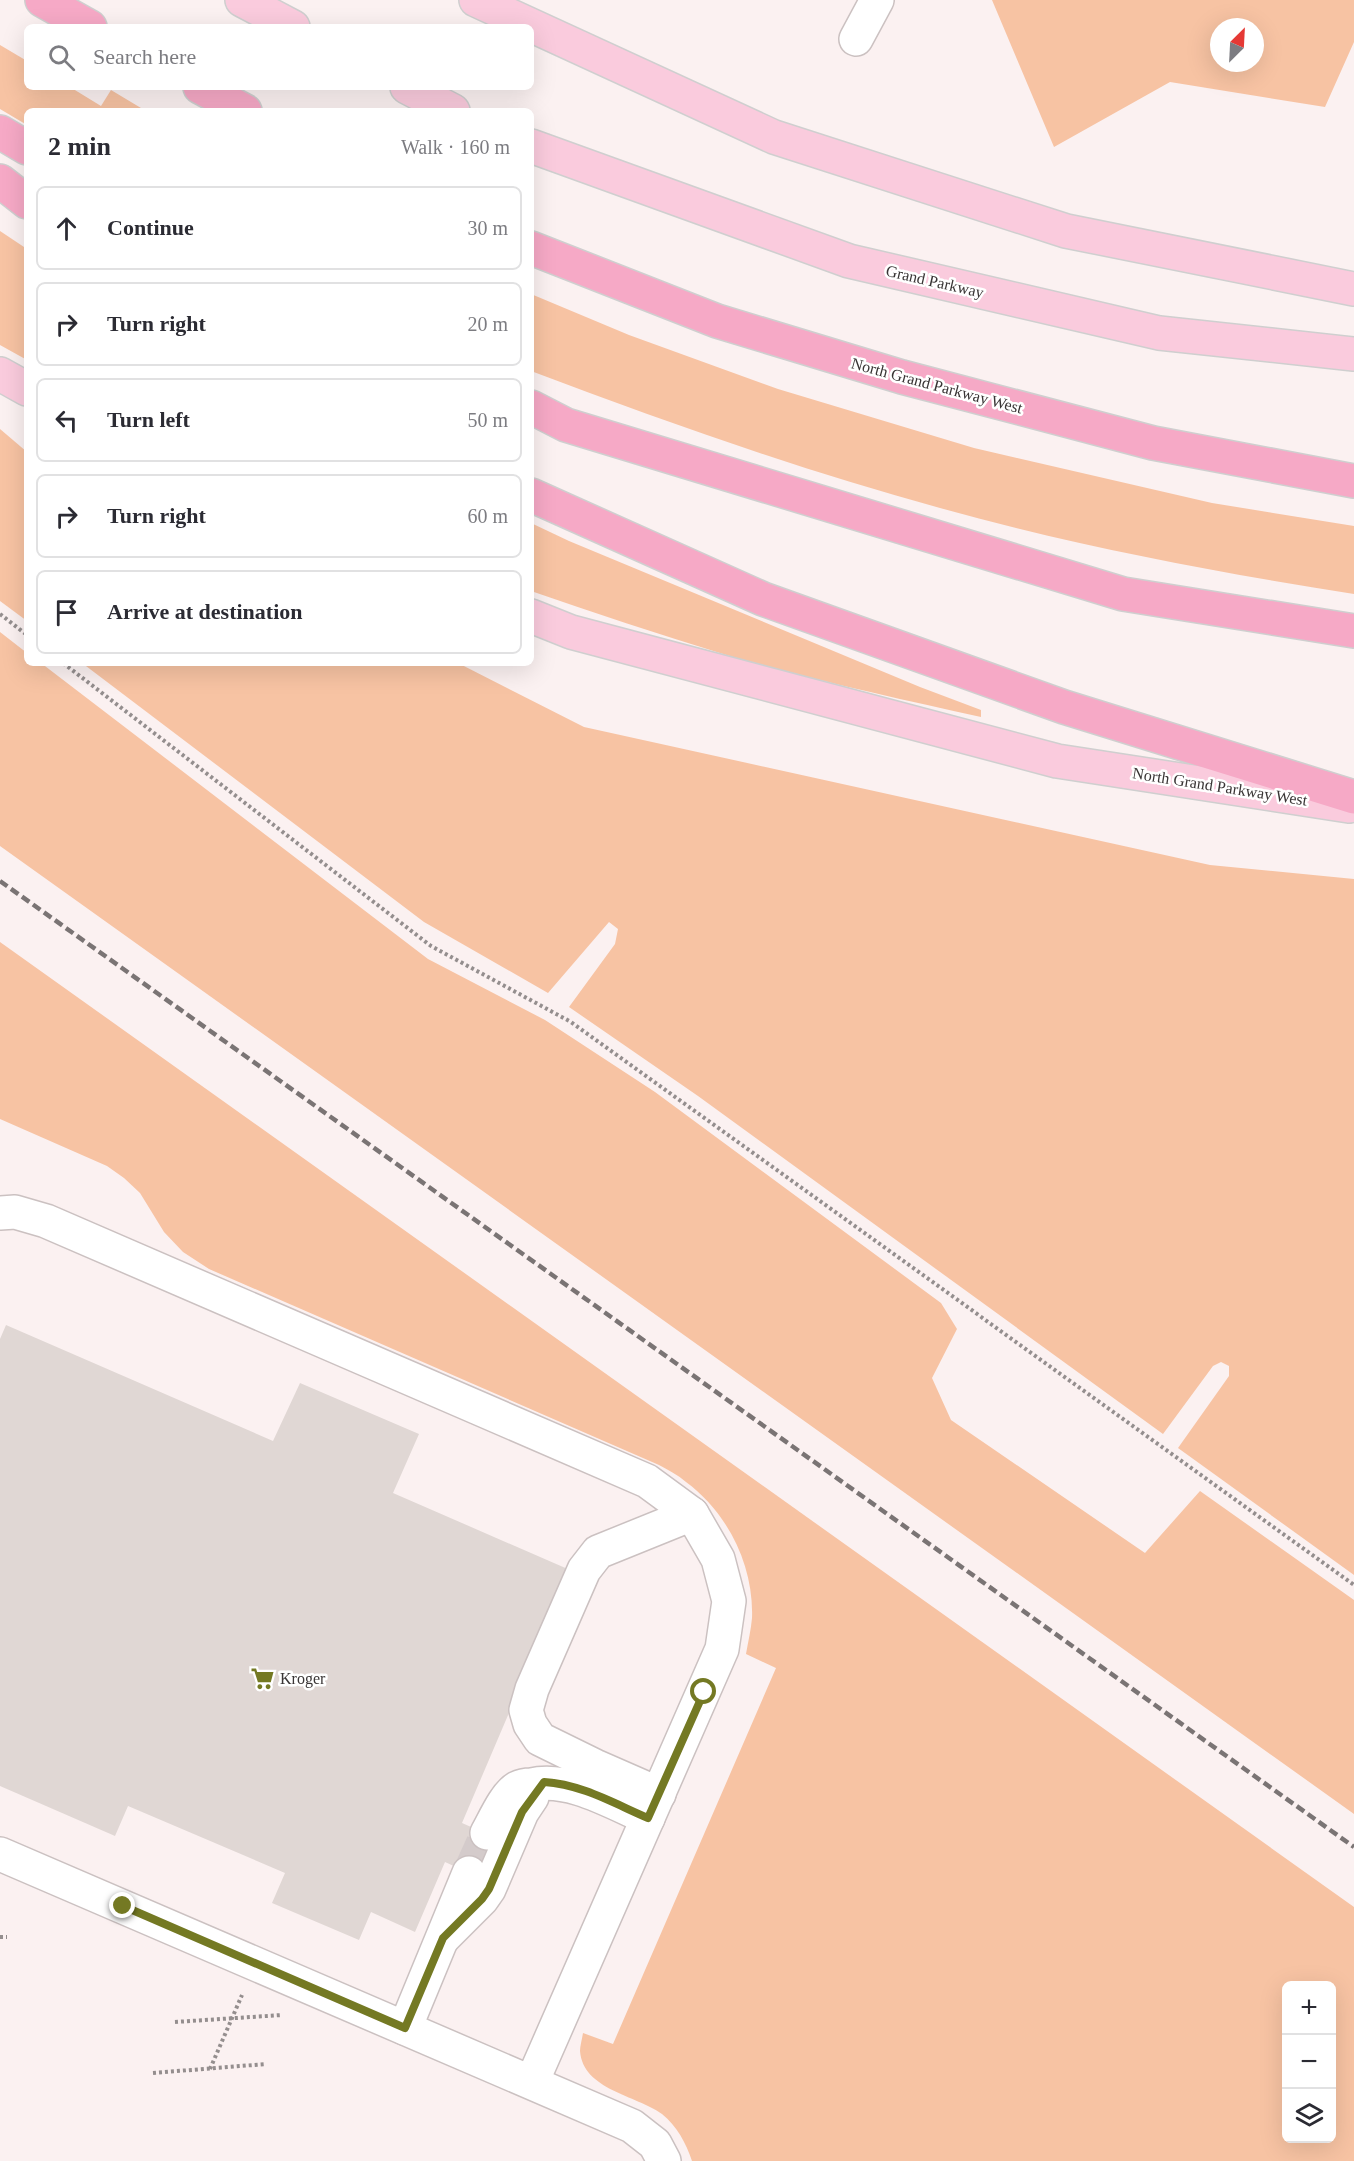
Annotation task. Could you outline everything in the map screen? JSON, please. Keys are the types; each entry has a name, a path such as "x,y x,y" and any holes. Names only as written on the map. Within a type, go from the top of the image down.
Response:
{"highway":[{"path":"42,0 85,24"},
{"path":"206,90 239,108"},
{"path":"0,132 24,146"},
{"path":"0,181 24,200"},
{"name":"North Grand Parkway West","path":"534,249 717,321 902,377 1152,443 1354,481"},
{"path":"534,409 566,425 1123,594 1354,631"},
{"path":"534,496 763,599 1064,707 1354,797"}],"main road":[{"path":"242,0 287,24"},
{"path":"476,0 528,24"},
{"path":"534,27 774,138 1066,231 1354,289"},
{"path":"413,90 447,108"},
{"name":"Grand Parkway","path":"534,147 849,261 1159,333 1354,354"},
{"path":"0,374 24,387"},
{"name":"North Grand Parkway West","path":"534,617 572,632 1057,761 1354,807"}],"lane":[{"path":"856,39 877,0"},
{"path":"0,1213 15,1212 46,1221 636,1476 647,1481 692,1514 718,1559 729,1601 722,1649 532,2082"},
{"path":"654,1806 595,1766 540,1739 530,1724 526,1710 532,1689 584,1570 598,1552 692,1514"},
{"path":"478,1830 503,1803 531,1785 561,1783 654,1806"},
{"path":"443,1938 489,1889 531,1785"},
{"path":"0,1854 632,2126 655,2144 664,2161"},
{"path":"405,2028 443,1938 461,1870"}],"path":[{"path":"0,614 24,633"},
{"path":"67,666 431,946 571,1022 1354,1585"},
{"path":"0,1937 7,1937"},
{"path":"210,2069 243,1993"},
{"path":"175,2022 287,2014"},
{"path":"153,2073 266,2064"}],"shaded area":[{"path":"992,0 1354,0 1354,42 1325,107 1170,82 1054,147"},
{"path":"0,45 24,59 24,90 75,90 101,106 111,90 141,108 24,108 24,123 0,109"},
{"path":"0,231 24,247 24,358 0,345"},
{"path":"534,295 629,335 778,389 974,448 1212,503 1354,526 1354,594 1146,557 991,522 836,478 632,409 534,372"},
{"path":"0,429 24,449 24,619 0,601"},
{"path":"534,524 920,687 981,710 981,717 755,663 534,592"},
{"path":"0,632 24,651 24,666 45,666 428,959 545,1020 655,1092 941,1303 957,1329 932,1378 951,1420 1145,1553 1200,1491 1354,1600 1354,1814 0,846"},
{"path":"86,666 464,666 584,727 1210,865 1354,879 1354,1575 1178,1448 1229,1376 1229,1366 1221,1362 1213,1366 1163,1434 698,1096 569,1007 615,944 618,929 609,922 548,993 424,922"},
{"path":"0,942 1354,1907 1354,2161 692,2161 680,2135 662,2114 600,2083 590,2075 583,2064 580,2049 583,2033 613,2044 776,1668 746,1654 752,1618 751,1598 743,1560 736,1542 726,1525 701,1495 680,1477 659,1465 209,1269 183,1252 164,1232 140,1193 107,1166 0,1119"}],"building":[{"name":"Kroger","path":"6,1325 273,1441 300,1383 419,1434 393,1493 570,1570 462,1823 508,1843 469,1873 445,1862 415,1932 371,1912 359,1940 272,1903 285,1873 128,1806 115,1836 0,1786 0,1339"}],"tunnel":[{"path":"469,1873 487,1833"}],"railway":[{"path":"0,881 1354,1847"}],"place":[{"name":"Kroger","path":"262,1678"}],"route":[{"path":"123,1906 405,2028 443,1938 489,1889 522,1812 544,1782 561,1783 580,1789 648,1818 704,1692"}]}
